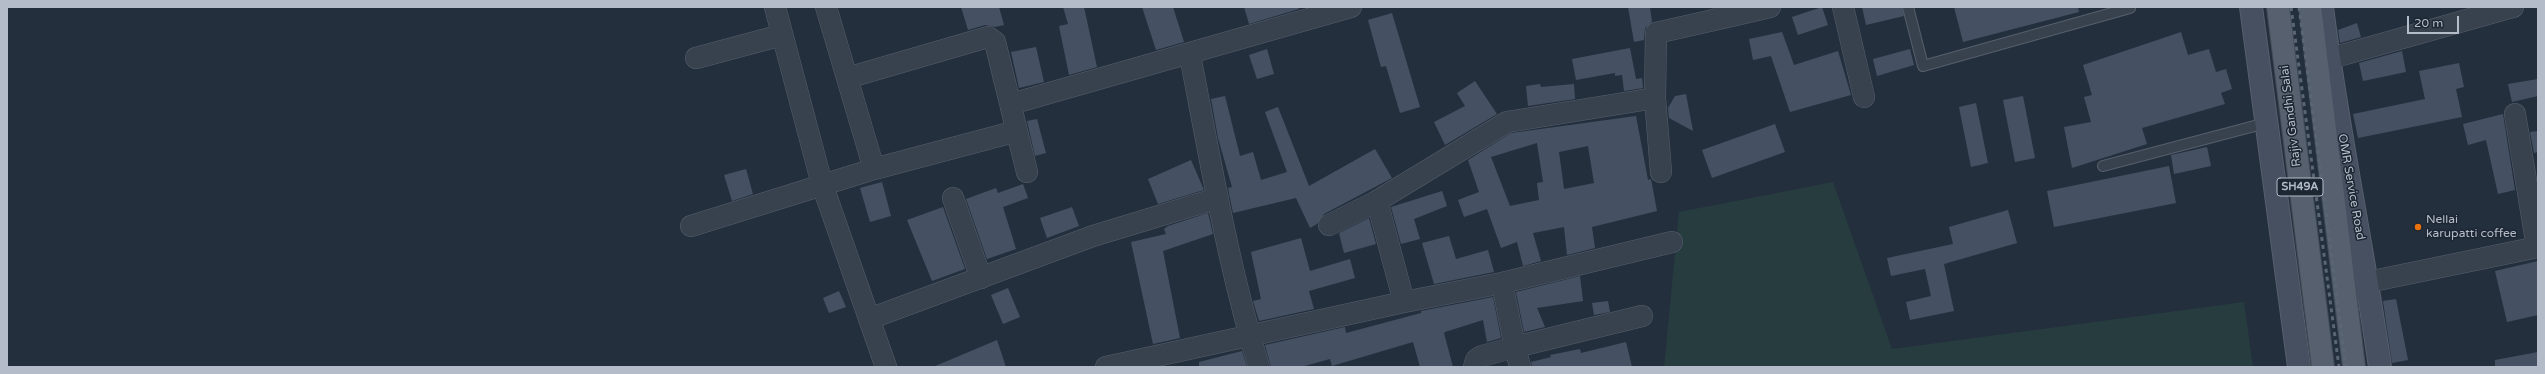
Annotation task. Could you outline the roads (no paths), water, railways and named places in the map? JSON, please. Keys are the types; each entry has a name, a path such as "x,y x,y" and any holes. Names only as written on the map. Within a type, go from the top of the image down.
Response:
{"main road":[{"name":"Rajiv Gandhi Salai","path":"2278,7 2323,367"},
{"name":"SH49A","path":"2310,7 2354,367"}],"street":[{"path":"774,7 822,184 886,367"},
{"path":"826,7 874,168"},
{"path":"1011,104 1190,55 1351,7"},
{"path":"1661,172 1655,98 1656,33 1725,12 1770,7"},
{"path":"1842,7 1864,97"},
{"path":"2250,7 2299,367"},
{"name":"OMR Service Road","path":"2322,7 2328,59 2368,282 2380,367"},
{"path":"2328,59 2513,7"},
{"path":"696,58 782,35"},
{"path":"847,78 988,37 995,42 1027,172"},
{"path":"1190,55 1218,198 1250,337 1259,367"},
{"path":"1329,225 1377,201 1507,122 1655,98"},
{"path":"2368,282 2537,247 2515,114"},
{"path":"691,226 874,168 1017,131"},
{"path":"953,198 981,278"},
{"path":"869,319 1093,236 1218,198"},
{"path":"1377,201 1404,302"},
{"path":"1106,367 1250,337 1404,302 1502,283 1672,242"},
{"path":"1502,283 1520,367"},
{"path":"1474,367 1476,360 1482,356 1642,316"}],"lane":[{"path":"1908,7 1923,66 2131,7"},
{"path":"2103,166 2266,123"}],"railway":[{"path":"2291,7 2339,367"},
{"path":"2299,7 2346,367"}],"place":[{"name":"Nellai karupatti coffee","path":"2418,227"}]}
